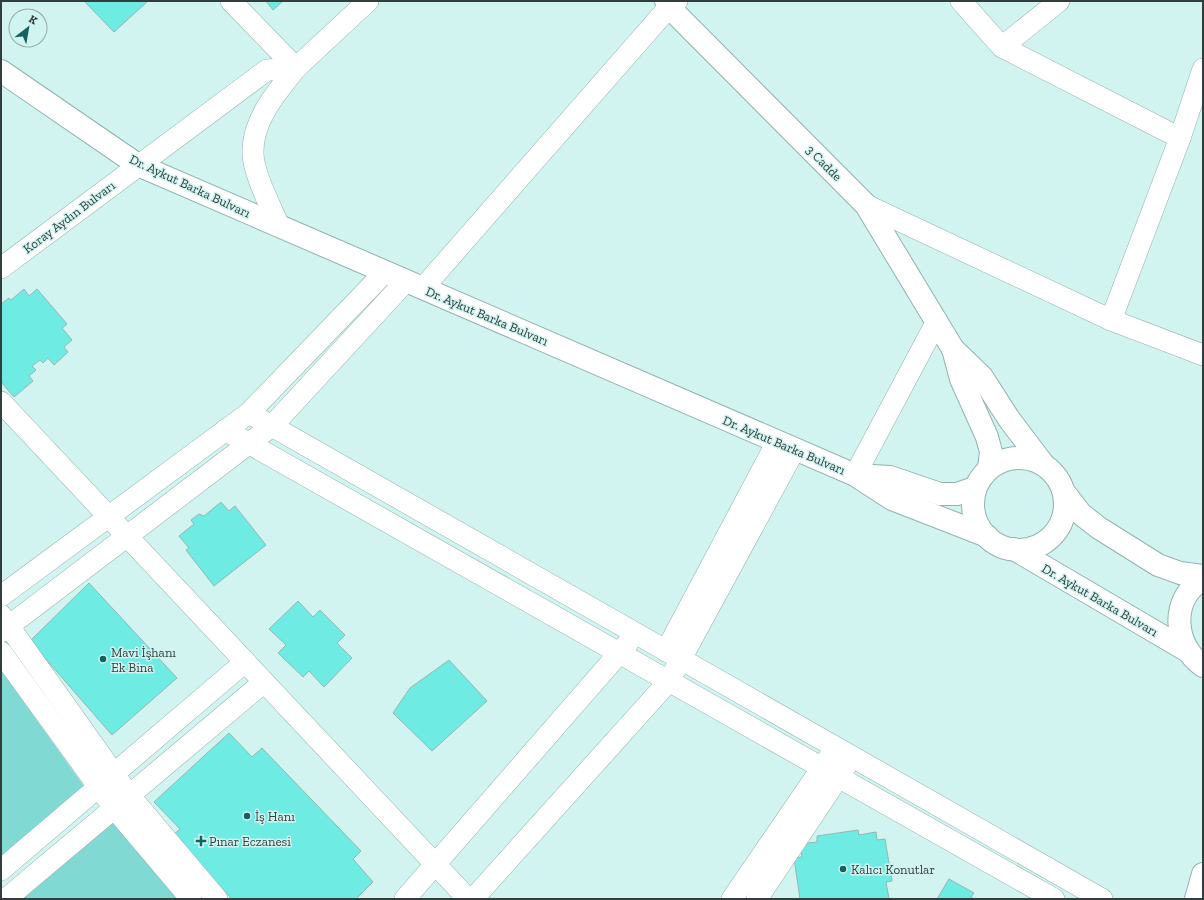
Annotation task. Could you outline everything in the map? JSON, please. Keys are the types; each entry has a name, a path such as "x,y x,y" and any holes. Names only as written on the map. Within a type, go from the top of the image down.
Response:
{"main road":[{"name":"3 Cadde","path":"671,3 866,205 953,349"},
{"name":"Dr. Aykut Barka Bulvarı","path":"1,71 138,165 855,475 892,499 986,536"},
{"path":"953,349 982,378 1009,419 1043,464 1054,474 1064,492 1081,514 1099,528 1158,565 1180,573 1203,576"},
{"path":"953,349 961,379 987,437 990,452 989,468"},
{"path":"1043,464 1027,459 1010,458 989,468 981,477 975,488 973,501 974,514 979,526 986,536 997,544 1014,550 1038,546 1054,534 1063,516 1065,500 1064,492"},
{"path":"855,475 890,477 940,494 957,494 975,488"},
{"name":"Dr. Aykut Barka Bulvarı","path":"1014,550 1186,650 1203,667"},
{"path":"1186,650 1181,639 1179,614 1189,591 1203,579"},
{"path":"1196,899 1203,874"}],"street":[{"path":"231,1 296,68"},
{"path":"279,226 255,168 253,152 255,135 262,115 296,68 368,1"},
{"path":"961,1 1002,47 1180,138"},
{"path":"1002,47 1059,1"},
{"path":"191,899 106,781 4,624 127,536 272,426 414,285 671,3"},
{"name":"Koray Aydın Bulvarı","path":"1,268 267,70 296,68"},
{"path":"1111,320 1180,138 1203,69"},
{"path":"866,205 1111,320 1203,355"},
{"path":"1,596 249,413 384,272"},
{"path":"855,475 937,321"},
{"path":"1,402 468,899"},
{"path":"249,413 1102,899"},
{"path":"225,430 1054,899"},
{"path":"473,899 669,681 674,655 786,445"},
{"path":"405,899 636,634"},
{"path":"1,652 106,781"},
{"path":"1,870 245,662"},
{"path":"6,899 264,682"},
{"path":"732,899 844,752"},
{"path":"757,899 830,772"},
{"path":"121,802 217,899"}],"shaded area":[{"path":"1,670 86,789 1,860"},
{"path":"111,818 181,899 17,899"}],"building":[{"path":"84,1 148,1 114,32"},
{"path":"266,1 283,1 273,10"},
{"path":"24,289 29,296 37,289 67,324 62,328 72,340 64,347 68,352 54,365 48,358 43,363 40,360 32,366 36,370 29,376 33,381 14,397 1,382 1,304 9,298 11,300"},
{"path":"221,502 229,511 235,506 266,545 214,586 186,550 189,548 179,536 194,524 191,520 199,514 204,516"},
{"name":"Mavi İşhanı Ek Bina","path":"89,583 177,678 112,735 30,641"},
{"path":"298,601 313,617 320,610 345,635 337,643 352,658 324,687 309,671 303,677 278,653 286,645 269,629"},
{"path":"449,660 487,701 432,751 393,713 410,688"},
{"name":"İş Hanı","path":"229,733 252,757 262,748 361,851 353,859 373,882 356,899 232,899 172,836 180,829 154,802"},
{"name":"Kalıcı Konutlar","path":"858,830 859,835 876,832 877,840 885,839 892,881 886,882 889,899 800,899 794,858 802,857 800,844 817,842 817,836"},
{"name":"Kalıcı Konutlar","path":"949,879 974,893 971,897 974,899 937,899"}],"place":[{"name":"Mavi İşhanı Ek Bina","path":"103,659"},
{"name":"İş Hanı","path":"247,816"},
{"name":"Pınar Eczanesi","path":"201,841"},
{"name":"Kalıcı Konutlar","path":"843,869"}]}
